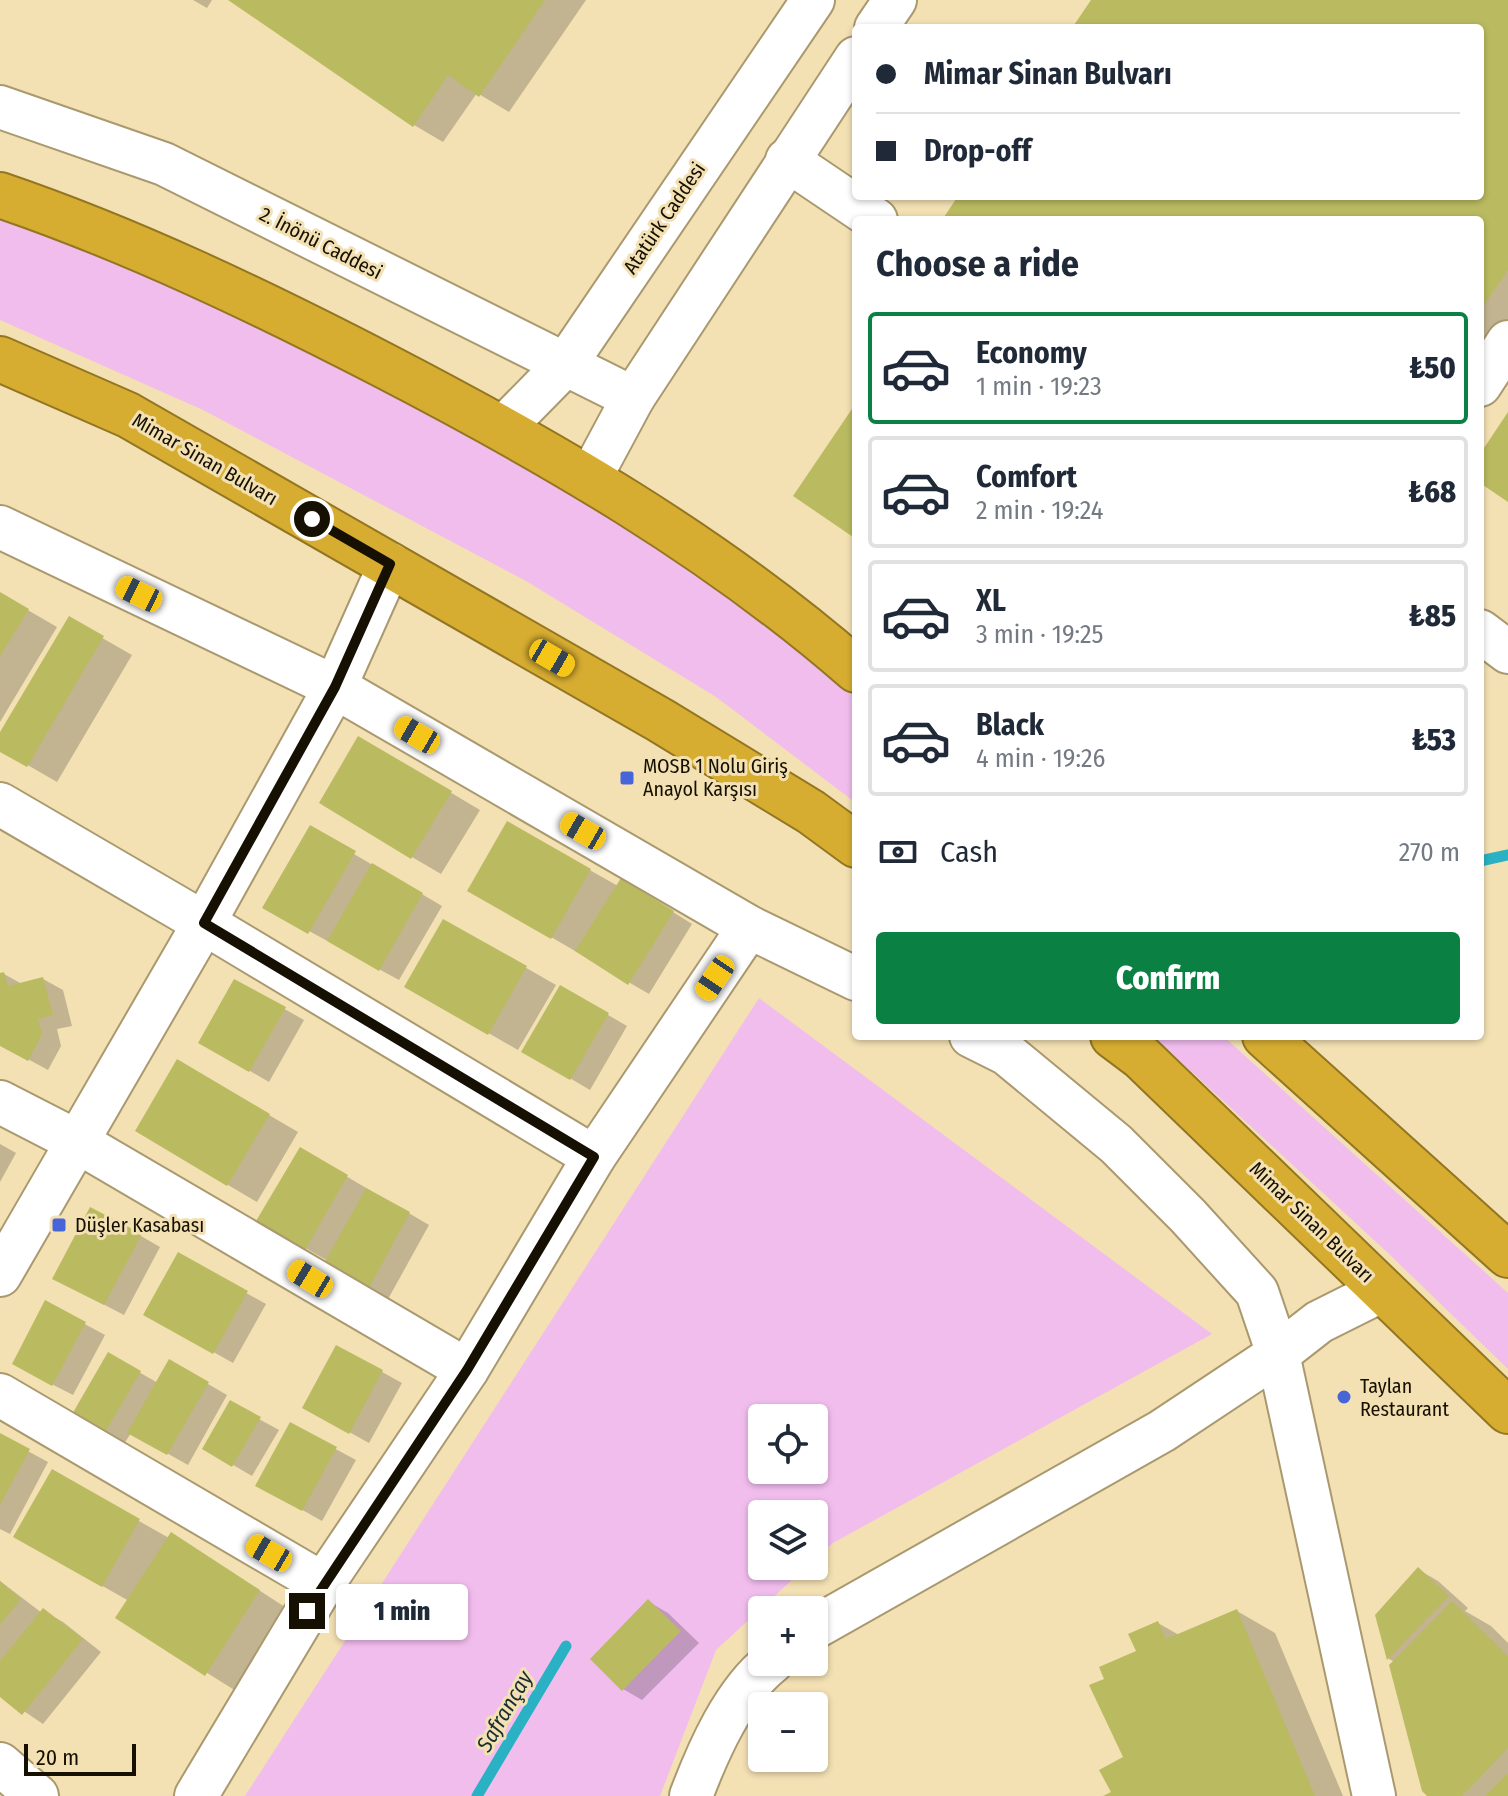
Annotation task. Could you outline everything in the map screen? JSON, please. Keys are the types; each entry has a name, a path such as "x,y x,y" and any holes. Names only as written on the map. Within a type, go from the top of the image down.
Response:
{"highway":[{"path":"0,195 71,219 268,305 504,427 724,564 852,667"},
{"name":"Mimar Sinan Bulvarı","path":"0,359 128,415 660,720 811,812 852,842"},
{"name":"Mimar Sinan Bulvarı","path":"1118,1040 1141,1057 1508,1411"},
{"path":"1269,1040 1508,1255"}],"street":[{"name":"Atatürk Caddesi","path":"504,427 565,365 813,0"},
{"path":"879,24 895,0"},
{"path":"589,480 633,398 852,64"},
{"name":"2. İnönü Caddesi","path":"0,107 164,164 633,398"},
{"path":"787,160 870,216"},
{"path":"1484,379 1508,342"},
{"path":"0,527 335,687 749,927 852,977"},
{"path":"0,1275 204,923 335,687 390,564"},
{"path":"1484,634 1508,652"},
{"path":"0,804 594,1157"},
{"path":"196,1796 323,1584 467,1370 594,1157 749,927"},
{"path":"979,1040 1007,1054 1104,1134 1188,1216 1257,1292 1278,1354 1374,1796"},
{"path":"0,1102 76,1141 467,1370"},
{"path":"828,1620 1162,1431 1278,1354 1319,1322 1383,1290"},
{"path":"0,1395 323,1584"},
{"path":"691,1796 709,1748 755,1676"},
{"path":"0,1764 37,1796"}],"shaded area":[{"path":"0,220 258,322 552,483 697,570 776,630 852,696 852,800 716,697 526,581 203,410 0,320"},
{"path":"759,998 1212,1334 828,1547 828,1500 748,1500 748,1580 792,1580 774,1596 748,1596 748,1620 716,1650 660,1796 245,1796"},
{"path":"1157,1040 1227,1040 1508,1293 1508,1369 1388,1253"}],"building":[{"path":"228,0 545,0 479,97 448,75 413,127"},
{"path":"1091,0 1508,0 1508,270 1484,305 1484,216 945,216 955,200 1484,200 1484,24 1075,24"},
{"path":"852,409 852,536 793,496"},
{"path":"1508,412 1508,502 1484,486 1484,448"},
{"path":"0,592 29,609 0,656"},
{"path":"69,616 104,636 27,767 0,752 0,732"},
{"path":"358,736 452,791 411,859 319,803"},
{"path":"507,821 591,869 551,939 467,891"},
{"path":"310,825 356,851 308,934 262,908"},
{"path":"372,863 423,893 379,971 327,941"},
{"path":"621,878 674,911 628,985 575,951"},
{"path":"443,919 527,966 488,1035 404,987"},
{"path":"4,972 8,986 43,977 53,1015 38,1019 42,1034 28,1061 0,1046 0,973"},
{"path":"234,979 286,1007 249,1072 198,1043"},
{"path":"560,985 609,1013 570,1080 521,1052"},
{"path":"177,1059 270,1114 227,1186 135,1131"},
{"path":"300,1147 348,1175 305,1250 256,1221"},
{"path":"366,1188 410,1212 367,1292 322,1267"},
{"path":"90,1207 142,1234 104,1305 52,1279"},
{"path":"178,1252 248,1291 213,1354 143,1315"},
{"path":"45,1300 86,1322 52,1386 12,1364"},
{"path":"336,1345 383,1370 349,1434 302,1408"},
{"path":"108,1352 141,1371 104,1434 71,1416"},
{"path":"169,1359 209,1382 167,1455 127,1433"},
{"path":"230,1400 261,1417 232,1467 202,1449"},
{"path":"290,1422 337,1447 302,1511 255,1486"},
{"path":"0,1433 30,1449 0,1505"},
{"path":"52,1469 140,1519 102,1587 13,1537"},
{"path":"171,1532 260,1590 205,1676 115,1618"},
{"path":"1418,1567 1449,1596 1387,1660 1375,1615"},
{"path":"0,1581 21,1599 0,1625"},
{"path":"648,1599 681,1631 622,1691 590,1659"},
{"path":"1452,1601 1508,1656 1508,1748 1462,1796 1427,1796 1422,1791 1389,1665"},
{"path":"43,1608 83,1639 22,1715 0,1697 0,1661"},
{"path":"1237,1609 1315,1796 1103,1796 1111,1792 1099,1770 1123,1757 1089,1685 1104,1679 1099,1667 1136,1651 1128,1634 1158,1621 1166,1639"},
{"path":"1508,1773 1508,1796 1485,1796"}],"waterway":[{"name":"Safrançay","path":"1484,860 1508,855"},
{"name":"Safrançay","path":"477,1796 566,1646"}],"place":[{"name":"MOSB 1 Nolu Giriş Anayol Karşısı","path":"627,778"},
{"name":"Düşler Kasabası","path":"59,1225"},
{"name":"Taylan Restaurant","path":"1344,1397"}],"route":[{"path":"307,1611 467,1370 594,1157 204,923 335,687 390,564 312,519"}]}
